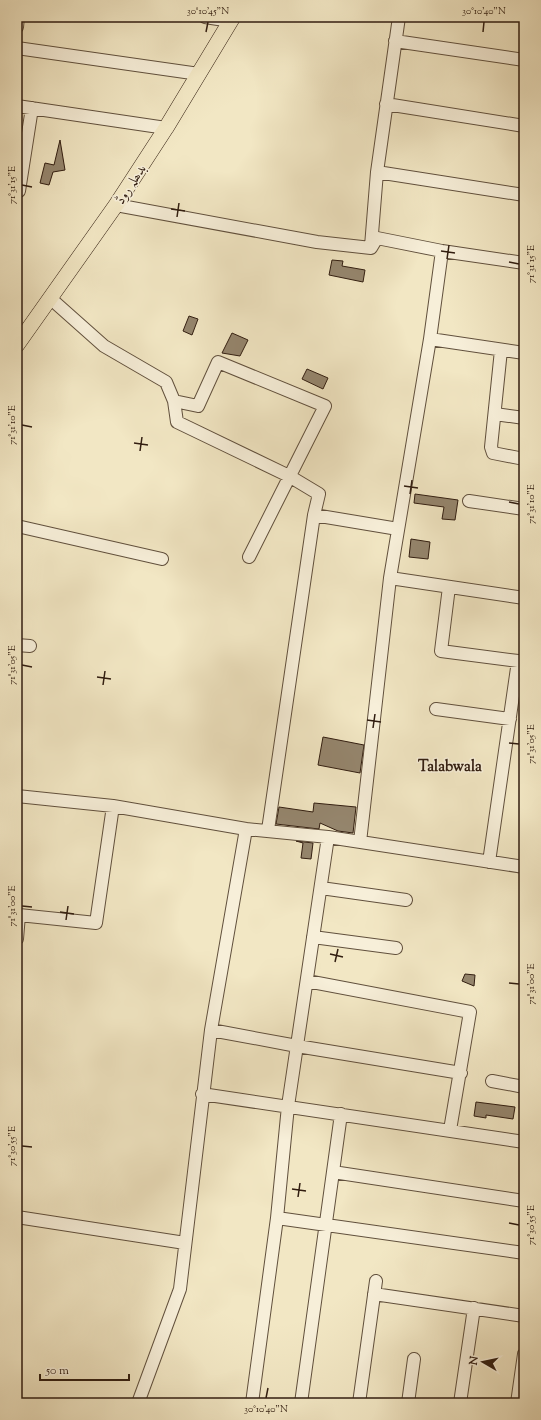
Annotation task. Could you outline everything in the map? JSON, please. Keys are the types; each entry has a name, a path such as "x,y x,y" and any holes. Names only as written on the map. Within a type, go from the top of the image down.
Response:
{"main road":[{"name":"بدھلہ روڈ","path":"17,345 116,205 166,128 232,19"}],"street":[{"path":"17,27 18,17"},
{"path":"205,17 232,19"},
{"path":"371,248 377,172 399,17"},
{"path":"395,41 524,60"},
{"path":"17,48 199,74"},
{"path":"386,104 524,126"},
{"path":"17,106 166,128"},
{"path":"19,191 32,108"},
{"path":"377,172 524,195"},
{"path":"116,205 317,242 371,248"},
{"path":"371,248 377,238 442,251 524,263"},
{"path":"360,842 390,578 430,340 442,251"},
{"path":"50,298 104,346 166,382 174,401 177,422 289,476 319,494 314,515 268,830"},
{"path":"430,340 524,353"},
{"path":"501,350 491,447 493,453 524,459"},
{"path":"174,401 198,406 218,362 325,406 249,557"},
{"path":"495,414 524,418"},
{"path":"469,501 524,509"},
{"path":"314,515 398,529"},
{"path":"17,526 162,559"},
{"path":"390,578 524,598"},
{"path":"448,587 441,651 518,661 520,685 510,719 489,862"},
{"path":"17,645 30,646"},
{"path":"436,710 510,719"},
{"path":"17,796 113,806 246,829 328,837 524,867"},
{"path":"17,939 19,915 96,923 113,806"},
{"path":"138,1403 180,1289 202,1094 211,1030 246,829"},
{"path":"252,1403 277,1218 288,1106 328,837"},
{"path":"320,888 406,900"},
{"path":"313,937 396,948"},
{"path":"307,981 470,1012 461,1073 450,1130"},
{"path":"211,1030 461,1073"},
{"path":"492,1081 524,1087"},
{"path":"202,1094 524,1142"},
{"path":"301,1403 341,1114"},
{"path":"333,1172 524,1201"},
{"path":"17,1217 185,1243"},
{"path":"277,1218 326,1223 524,1253"},
{"path":"359,1403 376,1281"},
{"path":"374,1294 524,1316"},
{"path":"460,1403 474,1308"},
{"path":"517,1403 524,1354"},
{"path":"408,1403 414,1359"}],"building":[{"path":"60,140 65,170 53,172 49,185 40,183 45,163 54,165"},
{"path":"332,260 343,261 342,266 365,270 363,282 329,275"},
{"path":"189,316 198,319 192,335 183,331"},
{"path":"232,333 248,340 240,356 222,353"},
{"path":"307,369 328,378 323,389 302,379"},
{"path":"415,494 458,500 455,520 442,519 444,507 414,503"},
{"path":"411,539 430,542 428,559 409,557"},
{"path":"323,737 364,745 360,773 318,765"},
{"path":"314,803 356,807 353,833 338,831 320,823 319,829 276,824 279,807 313,812"},
{"path":"296,841 313,843 311,859 301,858 303,843"},
{"path":"465,974 475,975 474,986 462,981"},
{"path":"476,1102 515,1107 513,1119 486,1115 486,1118 474,1116"}],"district":[{"name":"Talabwala","path":"450,766"}]}
